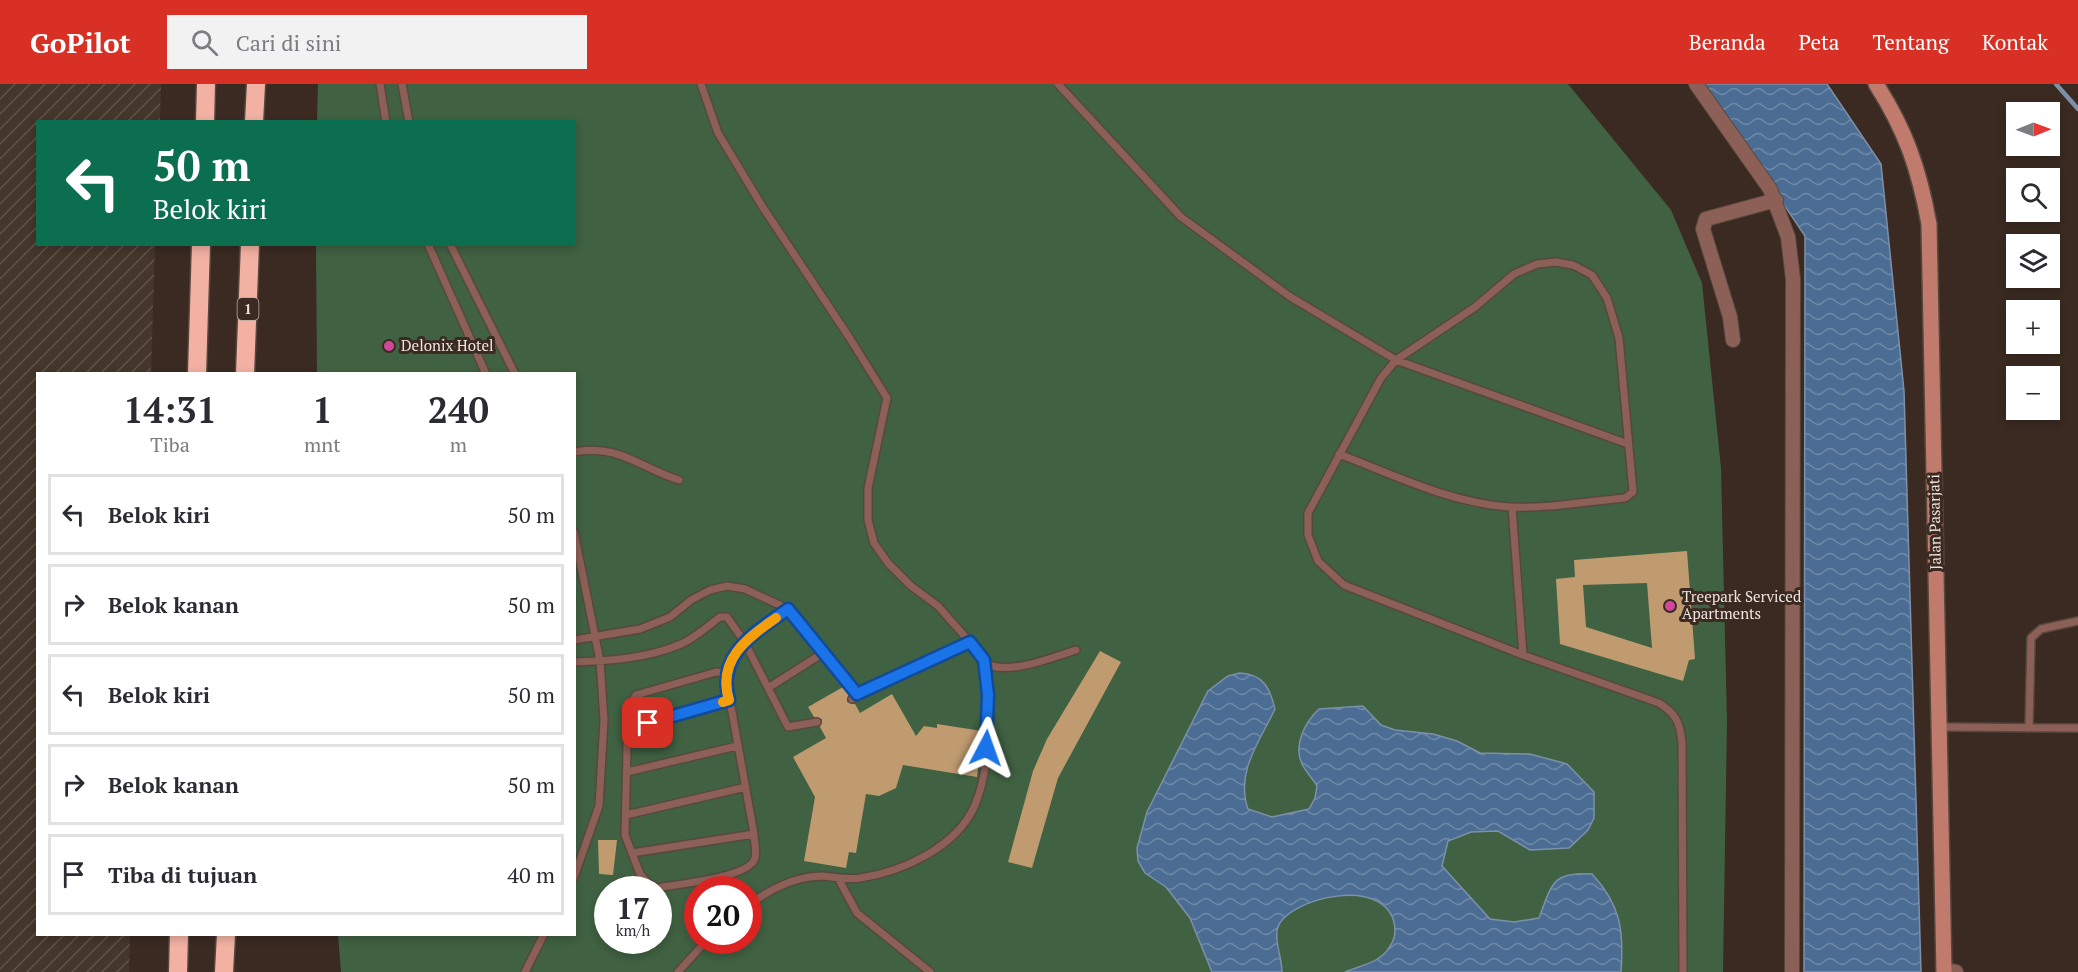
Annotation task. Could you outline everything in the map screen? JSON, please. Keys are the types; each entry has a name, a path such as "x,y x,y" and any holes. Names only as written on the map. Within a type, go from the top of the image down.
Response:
{"highway":[{"path":"205,120 206,84"},
{"path":"254,120 256,84"},
{"path":"197,372 201,246"},
{"name":"1","path":"245,372 250,246"},
{"path":"178,972 179,936"},
{"path":"224,972 226,936"}],"main road":[{"name":"Jalan Pasarjati","path":"1876,84 1903,128 1923,189 1929,224 1948,971"}],"street":[{"path":"1696,84 1760,172 1776,200 1788,237 1793,279 1792,972"},
{"path":"1733,340 1730,317 1709,252 1704,223 1706,219 1776,200"}],"lane":[{"path":"380,84 386,120"},
{"path":"402,84 409,120"},
{"path":"701,84 724,142 762,206 887,398 868,488 868,520 874,543 910,586 938,606 984,660 999,668 1030,664 1076,650"},
{"path":"1058,84 1181,217 1289,296 1396,360 1628,444"},
{"path":"429,246 485,372"},
{"path":"451,246 514,372"},
{"path":"1338,454 1449,495 1512,507 1625,498 1633,492 1619,338 1607,298 1592,275 1573,265 1556,262 1537,264 1514,274 1475,307 1396,360 1381,378 1338,454 1308,513 1308,535 1318,561 1344,585 1523,655 1659,703 1673,712 1680,723 1683,972"},
{"path":"576,452 594,448 618,453 656,473 680,480"},
{"path":"1512,507 1523,655"},
{"path":"576,542 600,661 604,720 599,806 576,871"},
{"path":"576,639 596,638 640,629 670,617 691,600 710,590 727,586 764,596 788,609 823,652 854,697 970,642"},
{"path":"725,673 716,672 636,694 628,709 625,835 640,874 649,884 657,888 730,875 749,867 755,858 754,834 725,673 744,641 788,609"},
{"path":"576,662 600,661 659,651 684,643 720,617 731,620 744,641 788,727 817,722"},
{"path":"2029,728 2031,638 2041,629 2078,621"},
{"path":"768,688 823,652"},
{"path":"762,896 791,881 822,876 857,878 891,872 941,845 968,818 975,804 979,787 988,732 984,660"},
{"path":"628,729 729,700"},
{"path":"1940,727 2078,728"},
{"path":"627,772 737,746"},
{"path":"626,815 746,787"},
{"path":"632,853 754,834"},
{"path":"838,878 857,913 930,972"},
{"path":"525,972 542,936"},
{"path":"678,972 694,954"}],"shaded area":[{"path":"0,84 161,84 160,120 36,120 36,246 155,246 151,372 36,372 36,936 130,936 129,972 0,972"}],"green space":[{"path":"318,84 1568,84 1671,210 1702,283 1721,468 1727,721 1723,972 341,972 338,936 576,936 576,372 317,372 316,246 576,246 576,120 317,120"}],"water":[{"path":"1703,84 1827,84 1881,164 1904,391 1921,972 1804,972 1805,236"},
{"path":"1240,673 1260,679 1271,695 1275,709 1251,757 1245,782 1248,809 1272,817 1309,809 1315,798 1317,786 1303,766 1299,751 1305,728 1319,709 1363,706 1381,725 1395,730 1433,734 1457,741 1480,753 1530,754 1567,764 1594,792 1594,818 1588,830 1569,848 1530,850 1498,831 1471,832 1448,841 1442,866 1490,919 1514,922 1539,918 1551,888 1561,878 1569,875 1592,874 1602,885 1615,908 1621,931 1621,972 1345,972 1382,956 1394,939 1395,931 1390,912 1377,901 1358,896 1337,896 1297,909 1283,919 1277,931 1282,972 1212,972 1190,918 1166,887 1145,873 1138,861 1137,848 1147,812 1208,691 1228,676"}],"building":[{"name":"Treepark Serviced Apartments","path":"1687,551 1695,659 1689,660 1683,681 1560,644 1556,579 1575,577 1574,560","holes":["1647,583 1652,648 1586,627 1583,585"]},
{"path":"1100,651 1121,662 1058,778 1032,868 1008,862 1033,771 1047,739"},
{"path":"843,687 849,694 847,702 855,704 860,713 892,694 916,736 924,726 937,728 937,724 982,731 977,777 903,765 896,788 879,796 866,794 856,853 849,852 846,868 804,861 815,797 793,757 826,738 820,727 822,719 814,717 808,707"},
{"path":"598,840 617,840 613,875 599,874"}],"waterway":[{"path":"2056,84 2078,109"}],"slow traffic":[{"path":"723,702 729,700 725,673 744,641 776,618"}],"place":[{"name":"Delonix Hotel","path":"389,346"},
{"name":"Treepark Serviced Apartments","path":"1670,606"}],"route":[{"path":"648,723 729,700 725,673 744,641 788,609 857,694 970,642 984,660 988,695 986,748"}]}
